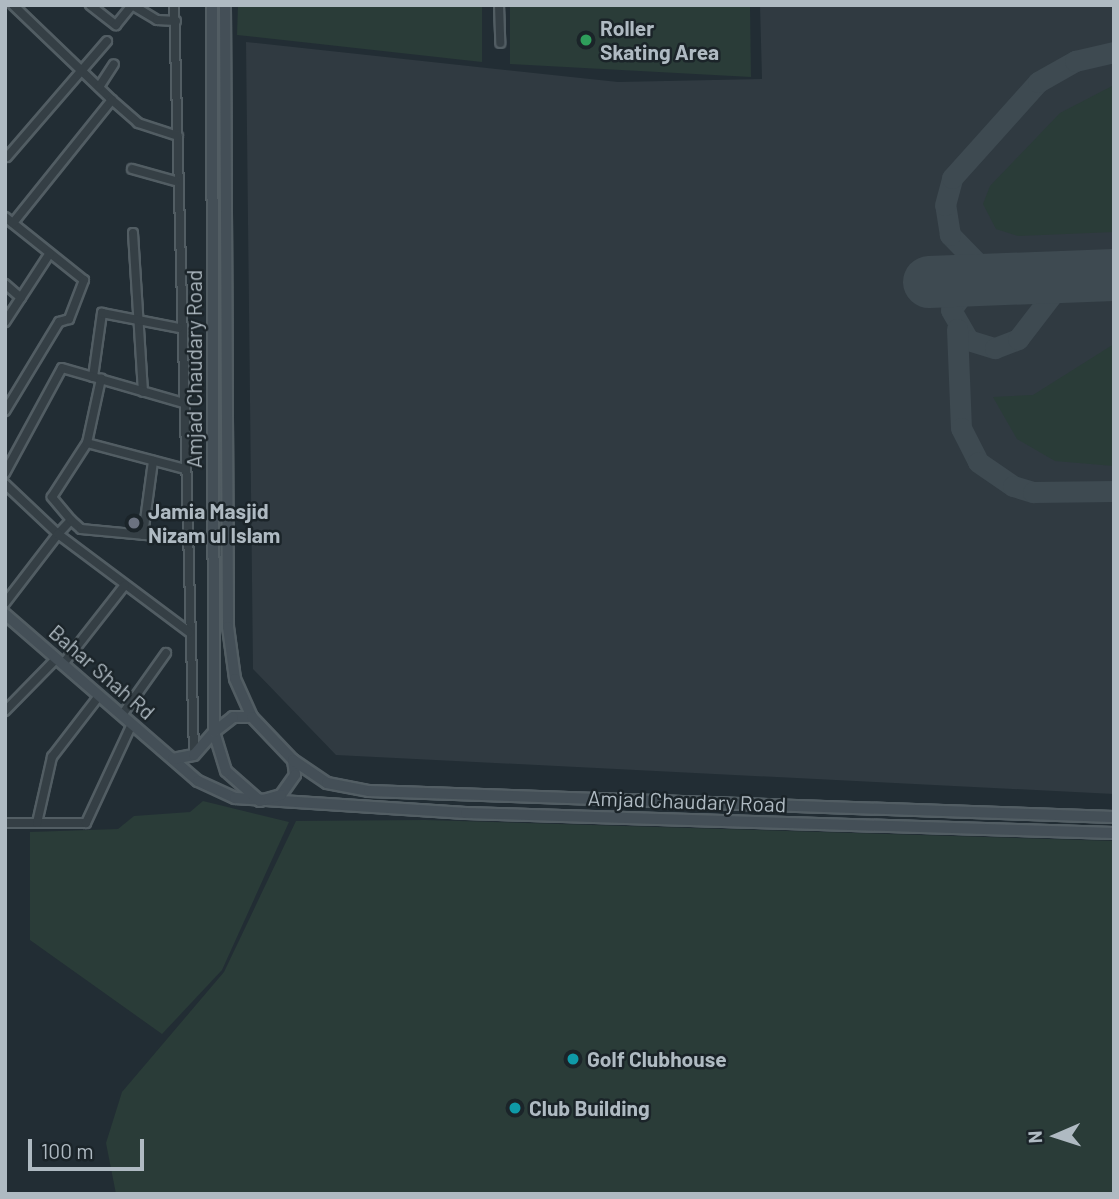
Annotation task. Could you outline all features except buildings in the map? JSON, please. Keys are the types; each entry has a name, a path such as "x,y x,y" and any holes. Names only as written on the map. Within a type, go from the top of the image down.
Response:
{"main road":[{"name":"Amjad Chaudary Road","path":"212,5 214,732 226,771 260,801 1114,833"},
{"name":"Amjad Chaudary Road","path":"225,5 228,627 235,680 252,717 293,760 327,782 369,791 1114,817"},
{"name":"Bahar Shah Rd","path":"5,614 210,788 260,801"},
{"path":"173,759 194,755 214,732 233,716 252,717"},
{"path":"260,801 290,787 293,760"}],"street":[{"path":"13,5 138,123 178,136"},
{"path":"90,5 116,25 132,5 157,20 176,21"},
{"path":"174,5 179,328 194,755"},
{"path":"499,5 500,43"},
{"path":"7,157 107,41"},
{"path":"99,88 114,64"},
{"path":"5,411 59,322 69,318 85,280 9,220 112,100"},
{"path":"132,169 176,181"},
{"path":"133,233 143,392"},
{"path":"5,322 50,253"},
{"path":"5,284 20,298"},
{"path":"179,328 102,313 97,378 87,443 52,497 81,529 186,539"},
{"path":"5,473 62,368 183,403"},
{"path":"87,443 185,469"},
{"path":"143,535 153,461"},
{"path":"5,484 58,534 189,632"},
{"path":"5,603 71,520"},
{"path":"5,711 60,661 125,584"},
{"path":"122,715 166,653"},
{"path":"37,823 52,757 99,695"},
{"path":"5,823 86,823 132,724"}],"shaded area":[{"path":"760,5 1114,5 1114,794 336,755 253,669 246,42 618,82 762,79"}],"green space":[{"path":"238,5 482,5 482,62 237,35"},
{"path":"510,5 750,5 751,77 510,64"},
{"path":"1114,85 1114,232 1018,236 996,229 983,204 990,186 1060,113"},
{"path":"1114,344 1114,466 1055,461 1017,439 993,397 1033,395"},
{"path":"203,801 289,822 222,970 162,1034 30,940 30,832 118,829 134,816 190,812"},
{"path":"425,820 1114,841 1114,1194 116,1194 106,1143 122,1092 224,972 296,821"}],"taxiway":[{"path":"993,279 950,235 945,205 952,178 1038,82 1075,61 1114,52"},
{"path":"993,279 964,292 951,310 968,340 995,348 1018,339 1058,287 1076,276"},
{"path":"957,329 961,428 978,462 1013,486 1033,492 1114,491"}],"runway":[{"path":"929,282 1114,275"}],"place":[{"name":"Roller Skating Area","path":"586,40"},
{"name":"Jamia Masjid Nizam ul Islam","path":"134,523"},
{"name":"Golf Clubhouse","path":"573,1059"},
{"name":"Club Building","path":"515,1108"}]}
